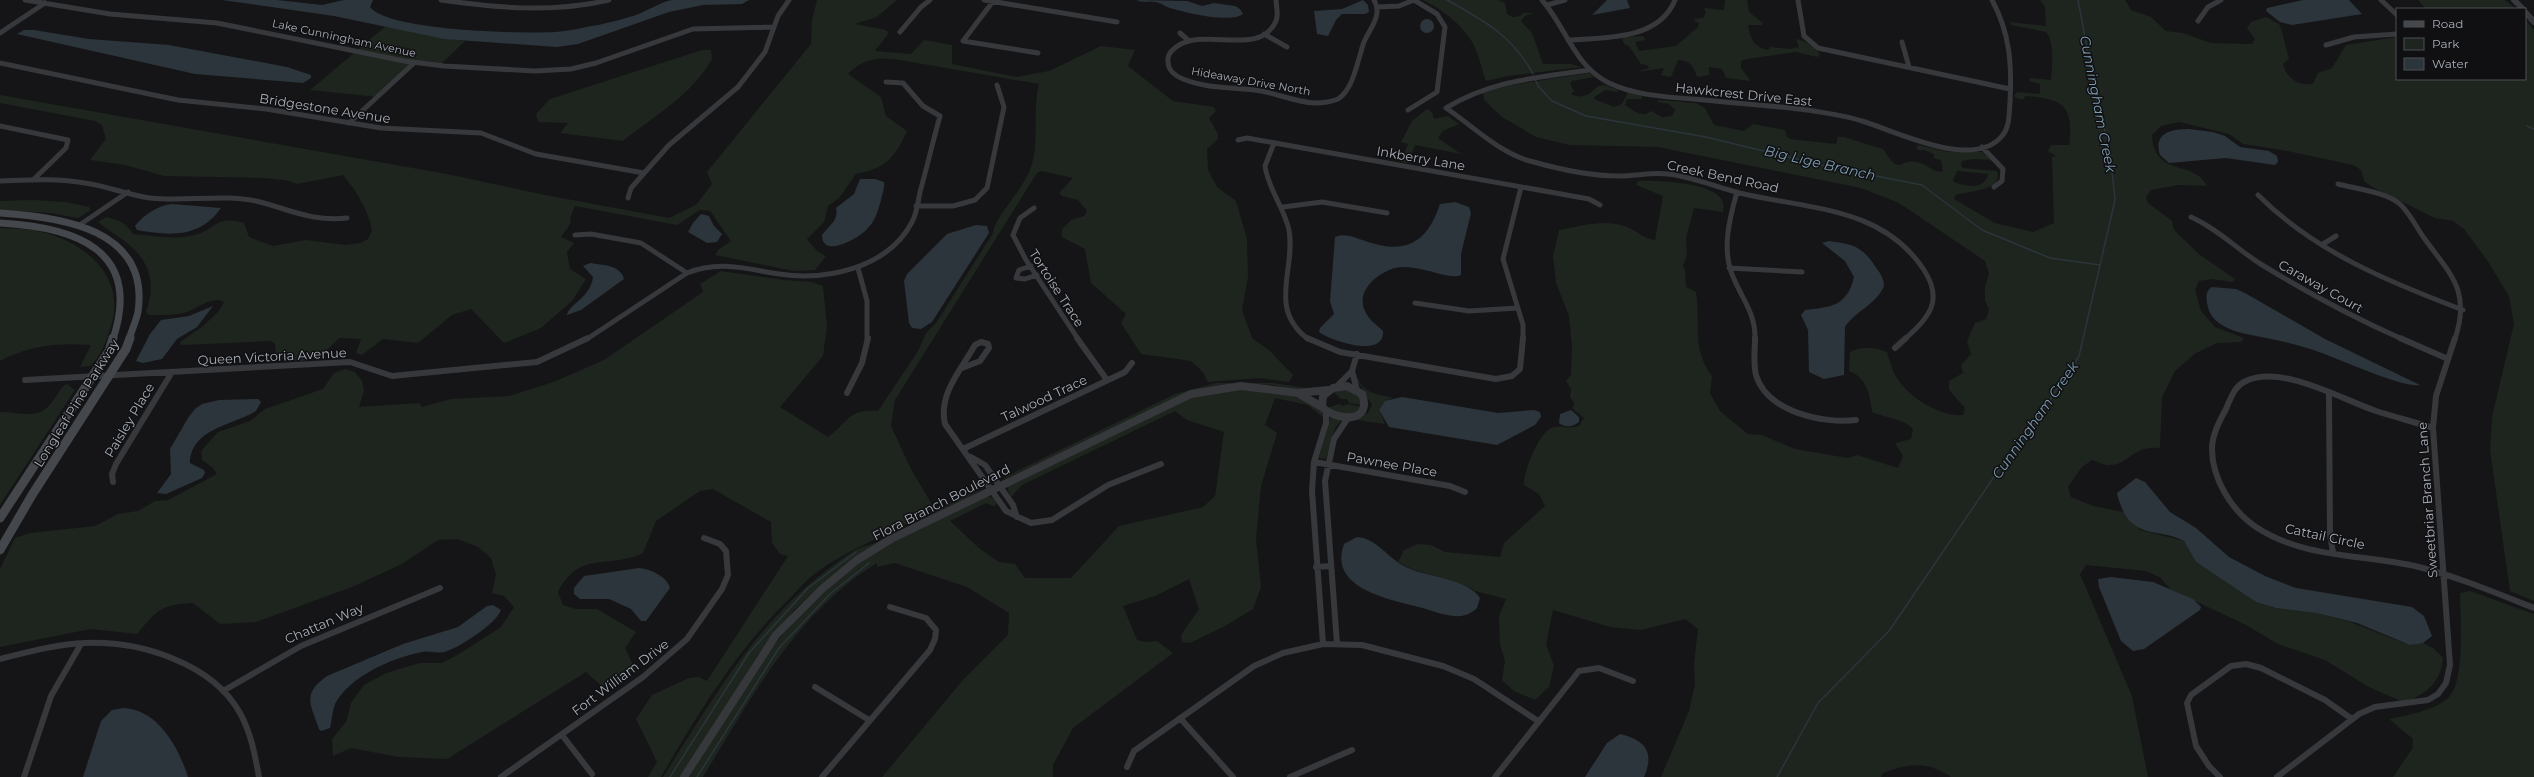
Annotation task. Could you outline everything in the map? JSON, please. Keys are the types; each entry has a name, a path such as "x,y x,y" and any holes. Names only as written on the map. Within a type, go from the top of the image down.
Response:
{"main road":[{"name":"Longleaf Pine Parkway","path":"0,213 51,217 81,224 96,230 121,248 128,257 139,283 140,300 136,325 126,349 28,501 0,550"},
{"name":"Longleaf Pine Parkway","path":"0,223 39,226 67,233 95,248 111,264 121,289 121,316 119,326 109,351 0,518"}],"street":[{"name":"Lake Cunningham Avenue","path":"25,0 110,14 239,27 414,63 535,71 559,70 596,63 693,29 774,27"},
{"path":"0,33 49,0"},
{"path":"441,0 491,7 551,9 609,0"},
{"path":"628,198 629,192 644,173 675,139 738,87 764,52 778,16 789,0"},
{"path":"900,32 921,7 930,0"},
{"path":"984,0 1117,22"},
{"path":"1180,33 1188,40 1205,38 1237,41 1264,34 1276,21 1276,0"},
{"path":"1374,0 1378,7 1399,6 1414,0 1429,6 1442,20 1445,27 1437,92 1408,110"},
{"name":"Hawkcrest Drive East","path":"1542,0 1547,5 1578,59 1589,70 1617,86 1648,95 1833,114 1876,125 1939,147 1959,150 1982,147 1998,140 2006,133 2010,89"},
{"path":"1547,5 1565,0"},
{"path":"1568,40 1619,36 1647,29 1668,15 1675,0"},
{"path":"1798,0 1804,36 1812,45 1826,50 2010,89 2010,40 1992,0"},
{"path":"2198,21 2208,7 2221,0"},
{"path":"2381,0 2396,14"},
{"path":"2514,0 2521,8"},
{"path":"994,1 963,41 1038,53"},
{"name":"Hideaway Drive North","path":"1188,40 1176,46 1167,60 1171,72 1180,78 1311,102 1323,102 1338,98 1347,90 1359,54 1377,17 1378,7"},
{"path":"2526,13 2534,22"},
{"path":"1264,34 1287,47"},
{"path":"2326,45 2354,37 2396,34"},
{"path":"1902,42 1909,67"},
{"name":"Bridgestone Avenue","path":"0,63 163,98 273,110 399,130 481,134 500,139 536,154 644,173"},
{"path":"349,122 414,63"},
{"name":"Creek Bend Road","path":"1589,70 1496,84 1467,94 1446,108 1507,151 1529,160 1616,176 1677,175 1737,192 1859,217 1885,229 1903,243 1929,279 1934,297 1928,315 1895,348"},
{"name":"Queen Victoria Avenue","path":"25,380 350,362 392,376 537,362 579,344 687,273 703,265 723,264 806,276 834,274 858,268 879,257 905,234 913,221 940,116 922,105 908,85 894,80 886,82"},
{"path":"916,206 953,206 975,200 988,188 1004,107 998,85"},
{"path":"0,126 68,140 66,148 33,180"},
{"name":"Inkberry Lane","path":"1238,140 1247,138 1521,187 1589,200 1600,204"},
{"path":"1274,143 1266,162 1265,172 1283,208 1290,238 1286,301 1288,315 1296,328 1310,340 1326,348 1496,379 1507,378 1517,373 1522,365 1524,331 1503,259 1521,187"},
{"path":"1982,147 2003,169 2002,181 1994,187"},
{"path":"0,181 33,180 86,183 150,198 188,196 255,201 298,215 328,220 347,218"},
{"path":"2338,184 2385,197 2402,205 2452,276 2460,294 2463,310"},
{"path":"81,224 128,192"},
{"path":"1737,192 1730,221 1727,256 1729,268 1747,302 1754,322 1756,376 1764,392 1781,406 1795,412 1845,422 1856,420"},
{"path":"2258,195 2270,208 2323,244 2392,281 2463,310"},
{"path":"1283,208 1322,202 1387,214"},
{"name":"Tortoise Trace","path":"1034,208 1024,214 1016,225 1013,236 1015,245 1037,275 1090,358 1107,380"},
{"name":"Caraway Court","path":"2191,217 2204,223 2253,260 2310,294 2364,322 2448,359"},
{"path":"575,235 591,234 641,243 687,273"},
{"path":"2323,244 2336,236"},
{"path":"1031,266 1019,270 1015,276 1016,278 1025,279 1037,275"},
{"path":"847,393 863,360 868,326 865,283 858,268"},
{"path":"1729,268 1802,272"},
{"path":"1415,303 1469,312 1518,308"},
{"name":"Sweetbriar Branch Lane","path":"2277,777 2352,719 2370,708 2409,705 2426,701 2436,695 2446,683 2450,665 2433,428 2436,396 2463,310"},
{"path":"962,368 980,361 989,348 988,344 981,342 975,345 944,398 942,412 945,424 962,449 971,457 985,465 1013,505 1017,517"},
{"path":"1337,644 1326,514 1327,464 1337,432 1348,418 1360,413 1365,407 1364,397 1357,390 1352,371 1356,354"},
{"name":"Talwood Trace","path":"962,449 1125,372 1132,363"},
{"path":"1336,387 1352,371"},
{"name":"Paisley Place","path":"113,482 112,474 116,464 172,372"},
{"name":"Cattail Circle","path":"2433,428 2376,411 2293,381 2275,377 2257,378 2244,382 2240,385 2215,430 2212,455 2222,487 2235,508 2249,522 2281,541 2403,564 2444,575 2534,608"},
{"name":"Flora Branch Boulevard","path":"684,777 762,653 808,601 844,570 891,539 1191,394 1241,386 1298,393 1328,390 1336,387 1347,386 1357,390"},
{"path":"1323,644 1316,567 1312,492 1314,462 1326,423 1323,396 1328,390"},
{"name":"Flora Branch Boulevard","path":"1298,393 1339,418 1348,418"},
{"path":"2330,394 2330,535 2333,552"},
{"path":"971,457 1006,511 1031,523 1048,522 1108,484 1161,464"},
{"name":"Pawnee Place","path":"1314,462 1450,486 1465,492"},
{"name":"Fort William Drive","path":"501,777 562,735 672,655 696,629 722,589 728,575 726,551 720,544 704,538"},
{"path":"1316,567 1331,566"},
{"name":"Chattan Way","path":"223,691 258,667 283,653 440,588"},
{"path":"822,777 930,650 935,640 934,628 930,621 916,613 890,607"},
{"path":"24,777 51,696 81,644"},
{"path":"0,659 58,646 81,644 123,645 153,653 186,666 223,691 235,707 248,732 259,777"},
{"path":"1127,767 1134,751 1254,666 1283,653 1323,644 1378,648 1459,672 1489,688 1538,721"},
{"path":"2220,777 2209,766 2196,746 2187,704 2191,695 2234,665 2246,664 2261,668 2325,700 2352,719"},
{"path":"1495,777 1579,671 1598,668 1633,681"},
{"path":"815,687 869,720"},
{"path":"1180,718 1233,777"},
{"path":"562,735 592,774"},
{"path":"1290,777 1352,750"}],"green space":[{"path":"817,0 897,0 877,17 855,24 886,30 889,33 875,51 911,54 924,40 952,45 952,64 1016,77 1049,71 1101,46 1135,50 1128,66 1173,101 1214,107 1216,111 1209,118 1218,134 1218,139 1207,149 1208,170 1217,187 1236,201 1247,239 1248,277 1242,310 1252,338 1269,350 1293,375 1289,382 1259,378 1208,382 1203,372 1191,361 1141,354 1121,323 1126,314 1091,283 1085,249 1062,237 1062,229 1071,220 1084,216 1087,211 1078,200 1062,196 1059,193 1073,178 1042,171 1037,173 895,400 891,426 911,469 934,508 920,517 845,554 806,581 771,618 736,661 689,729 661,777 648,777 657,762 636,719 652,695 689,678 699,677 707,681 788,556 780,554 772,543 771,522 713,489 700,491 656,521 643,553 630,558 585,565 576,570 567,579 558,592 563,605 576,609 597,609 636,632 625,648 635,669 605,689 586,672 447,759 398,757 351,748 333,756 332,739 346,722 351,703 364,685 386,673 420,663 442,663 501,627 514,607 504,596 492,593 496,575 491,558 478,547 458,539 438,540 402,564 352,587 256,622 220,624 193,603 182,604 173,605 160,610 137,634 91,629 0,647 0,569 15,538 30,533 95,526 118,514 138,511 155,501 168,500 217,474 213,468 202,460 201,451 218,432 250,421 265,409 323,389 334,373 345,369 355,372 362,381 364,391 359,407 419,403 422,407 451,399 510,396 556,381 604,360 703,292 700,284 721,271 784,280 812,282 823,286 827,326 823,356 780,407 828,437 854,414 868,411 878,411 918,351 926,333 936,323 993,233 999,219 1022,184 1031,167 1034,157 1036,105 1039,84 894,59 869,60 853,69 848,74 881,97 886,116 907,131 898,149 888,161 875,169 856,174 839,198 828,206 824,222 807,239 817,251 826,256 815,270 794,271 715,255 718,250 731,241 710,211 700,210 677,225 575,206 570,218 571,223 561,237 574,243 567,252 570,269 586,279 572,301 541,328 504,343 471,309 452,315 418,343 383,339 362,355 356,353 361,339 339,338 318,356 303,361 286,359 276,355 275,344 271,341 181,345 180,342 203,326 218,312 224,302 220,300 210,301 187,312 178,314 149,315 146,312 151,289 148,269 137,252 129,244 98,222 106,217 122,222 133,234 156,237 172,237 195,235 222,222 234,221 244,223 249,237 273,246 306,240 346,245 360,243 368,239 372,231 370,223 361,201 353,187 343,175 297,184 285,180 263,178 164,176 125,165 90,160 106,139 102,125 95,121 0,103 0,95 447,174 545,195 669,218 696,205 712,184 707,172 811,44 812,20"},
{"path":"1423,0 1498,0 1505,3 1507,14 1513,17 1520,16 1523,13 1534,13 1525,16 1521,21 1532,33 1543,64 1571,64 1582,67 1508,76 1486,81 1476,51 1468,36 1451,18"},
{"path":"1725,0 1747,0 1749,12 1763,23 1762,25 1748,25 1750,35 1759,47 1768,50 1770,47 1790,49 1799,47 1796,39 1810,45 1820,55 1817,57 1796,52 1741,61 1741,68 1751,81 1726,78 1722,69 1709,67 1709,75 1697,77 1690,64 1682,60 1678,60 1671,77 1661,75 1664,68 1637,72 1649,68 1647,65 1641,64 1629,46 1625,45 1622,40 1624,37 1643,36 1645,40 1635,42 1639,51 1676,46 1698,27 1699,23 1694,21 1695,19 1703,18 1706,13 1704,8 1724,10"},
{"path":"2040,0 2125,0 2131,10 2151,17 2166,31 2183,33 2211,43 2252,44 2255,39 2247,28 2251,22 2266,17 2279,24 2281,28 2289,59 2283,64 2287,73 2298,82 2303,84 2313,84 2318,73 2332,68 2346,45 2396,37 2396,80 2526,80 2526,20 2534,30 2534,601 2510,591 2490,450 2492,417 2514,324 2509,296 2487,260 2464,229 2453,221 2435,218 2374,188 2364,181 2361,170 2353,165 2282,150 2243,144 2229,134 2179,122 2161,126 2152,135 2154,148 2160,157 2167,163 2193,173 2201,178 2207,186 2178,185 2151,190 2146,197 2148,203 2172,221 2174,230 2200,255 2235,279 2233,282 2212,279 2199,281 2195,290 2201,311 2215,327 2244,338 2241,342 2217,343 2196,353 2175,371 2162,397 2160,448 2143,449 2116,464 2106,465 2092,460 2082,467 2068,487 2071,497 2093,506 2124,512 2140,530 2184,541 2196,562 2256,602 2276,608 2316,613 2350,622 2404,643 2423,643 2433,648 2443,658 2442,667 2436,681 2426,691 2405,703 2367,686 2325,660 2278,644 2246,625 2170,589 2161,578 2146,571 2086,565 2080,574 2132,696 2148,777 1951,777 1934,768 1918,765 1901,767 1883,773 1881,777 1661,777 1689,711 1695,684 1694,664 1698,629 1685,619 1641,630 1610,627 1553,610 1546,644 1554,666 1549,687 1535,700 1514,691 1502,680 1505,661 1500,644 1499,616 1506,599 1475,591 1471,588 1412,569 1398,562 1404,550 1418,544 1431,545 1445,552 1500,557 1504,543 1545,506 1539,494 1524,485 1524,479 1529,461 1543,435 1549,430 1554,427 1579,426 1584,418 1573,409 1574,403 1570,397 1571,389 1566,381 1571,375 1572,345 1569,316 1556,283 1553,256 1559,230 1585,225 1611,223 1627,227 1647,238 1655,240 1663,196 1636,185 1638,181 1657,181 1685,184 1699,187 1719,196 1723,203 1723,212 1694,208 1686,238 1687,255 1683,266 1685,270 1686,287 1696,292 1698,335 1701,355 1712,376 1710,393 1720,411 1748,434 1762,435 1795,449 1848,458 1857,455 1898,468 1903,456 1895,443 1911,439 1913,429 1909,425 1899,420 1872,412 1869,393 1864,382 1849,371 1850,352 1868,348 1887,352 1894,373 1899,381 1914,396 1923,403 1943,412 1953,415 1963,415 1965,408 1949,390 1949,381 1963,373 1961,365 1971,354 1967,341 1975,323 1986,319 1989,310 1985,300 1985,286 1989,274 1985,261 1899,203 1861,188 1658,147 1570,145 1536,137 1502,117 1484,100 1483,93 1492,88 1589,73 1594,77 1572,81 1570,84 1574,91 1571,94 1575,96 1583,96 1589,94 1598,86 1605,85 1618,90 1618,92 1606,90 1594,97 1594,99 1614,107 1622,104 1628,92 1642,96 1642,99 1627,99 1625,105 1641,114 1651,111 1662,117 1672,116 1675,110 1669,104 1658,102 1658,100 1696,103 1705,108 1714,125 1744,131 1753,124 1785,130 1787,137 1790,139 1836,144 1838,137 1844,137 1883,149 1889,158 1897,165 1911,161 1923,164 1940,172 1943,171 1941,160 1934,158 1934,154 1924,150 1918,150 1916,148 1918,145 1948,152 1982,152 1992,160 1973,159 1962,161 1961,166 1963,168 1997,171 1998,178 1995,183 1984,189 1956,195 1954,199 1995,223 2033,232 2054,223 2052,157 2056,156 2048,151 2051,145 2069,145 2070,121 2068,113 2064,107 2049,99 2025,96 2024,99 2018,99 2014,96 2017,92 2040,94 2040,84 2029,81 2030,78 2051,80 2052,49 2051,42 2046,32 2011,25 2010,22 2046,26 2045,7","holes":["1957,171 1988,174 1983,183 1974,186 1959,184 1953,180"]},
{"path":"2418,0 2505,0 2515,8 2425,8"},
{"path":"386,26 437,37 465,41 439,66 414,63 378,97 310,90"},
{"path":"702,50 711,50 712,59 704,72 672,104 623,141 560,133 568,123 538,122 536,114 550,99"},
{"path":"1427,109 1432,112 1434,119 1448,116 1459,124 1443,131 1438,138 1461,154 1415,145 1408,163 1401,162 1408,144 1401,142 1412,121"},
{"path":"34,200 66,202 89,207 91,210 78,218 50,213 0,210 0,201"},
{"path":"0,228 32,230 53,235 69,242 83,251 96,262 106,274 112,289 114,305 112,323 101,352 90,366 80,367 91,345 67,344 44,346 23,351 0,361"},
{"path":"1356,378 1358,378 1363,387 1367,390 1393,398 1389,399 1379,410 1385,424 1358,420 1346,422 1368,413 1372,405"},
{"path":"1216,383 1242,383 1203,389 1002,480 1007,476 1175,394"},
{"path":"1242,383 1273,383 1307,388 1325,387 1299,391 1273,385"},
{"path":"67,384 75,390 0,505 0,412 24,414 37,413 49,405"},
{"path":"1344,388 1360,395 1361,405 1349,403 1347,399 1341,399 1332,391"},
{"path":"1241,389 1299,396 1322,411 1324,418 1308,405 1275,398 1265,425 1277,433 1261,486 1256,539 1261,587 1253,609 1225,626 1190,643 1182,642 1181,635 1199,609 1189,579 1155,596 1123,606 1137,640 1145,642 1157,641 1173,653 1073,728 1053,765 1053,777 882,777 962,681 1008,635 1009,613 967,587 895,563 877,567 877,563 848,583 822,606 799,632 758,688 703,777 689,777 743,688 783,634 805,609 830,585 859,563 889,543 922,526 988,496 993,498 997,504 993,506 986,503 950,521 980,549 999,562 1015,564 1025,578 1071,578 1119,526 1203,507 1215,496 1224,432 1187,420 1175,411 1022,485 1011,497 1007,487 1193,396"},
{"path":"1339,404 1343,406 1348,404 1361,407 1361,409 1346,417 1326,408"},
{"path":"1330,418 1341,421 1335,428 1326,458 1321,459 1319,457"},
{"path":"984,489 895,534 819,587 795,609 758,655 682,777 663,777 704,712 746,651 795,597 824,572 857,549 877,542 971,493"},
{"path":"2470,591 2534,614 2534,777 2393,777 2412,749 2413,739 2389,719 2420,712 2434,707 2447,699 2453,691 2457,679 2461,649 2460,593"}],"water":[{"path":"222,0 277,0 322,5 344,0 373,0 370,7 382,15 428,26 488,31 556,32 613,22 636,15 664,2 673,0 749,0 742,4 703,5 669,12 578,44 557,47 444,39 334,16"},
{"path":"1137,0 1187,1 1202,6 1214,3 1235,6 1240,9 1243,14 1237,17 1228,18 1206,16 1174,9 1156,2 1141,2"},
{"path":"1363,0 1368,5 1369,12 1365,14 1342,14 1336,20 1328,36 1317,34 1314,11 1342,9"},
{"path":"1607,0 1627,0 1630,8 1592,15"},
{"path":"2303,0 2349,0 2362,14 2292,25 2280,22 2266,11 2267,8"},
{"path":"1424,19 1430,19 1434,23 1434,29 1430,33 1424,33 1420,29 1420,23"},
{"path":"24,30 34,30 89,39 169,45 287,67 311,75 311,78 303,83 195,74 17,34"},
{"path":"2189,129 2213,132 2225,136 2240,147 2269,151 2277,156 2278,162 2275,165 2226,158 2169,163 2160,155 2158,148 2161,137 2170,131"},
{"path":"860,179 875,179 884,182 884,189 875,218 864,232 850,241 835,246 828,246 824,242 822,235 835,220 837,212 836,208 854,194"},
{"path":"1455,202 1469,207 1471,213 1461,254 1461,275 1448,276 1404,267 1395,268 1381,274 1369,284 1363,298 1363,305 1366,313 1383,331 1381,339 1376,344 1367,346 1345,343 1334,340 1319,332 1320,328 1334,314 1330,301 1335,237 1343,235 1382,246 1394,247 1405,245 1414,242 1422,236 1435,217 1440,204"},
{"path":"172,204 221,208 213,218 194,230 173,234 137,230 135,226 147,214 162,206"},
{"path":"701,214 709,216 714,226 722,234 717,242 707,243 688,232 693,223"},
{"path":"976,225 987,226 989,233 932,322 921,329 912,328 909,323 904,281 907,274 947,234"},
{"path":"1829,241 1844,243 1856,247 1866,254 1880,273 1884,286 1876,298 1849,321 1845,327 1844,375 1824,379 1809,372 1808,330 1801,315 1805,310 1830,306 1842,300 1851,287 1854,277 1845,261 1822,243"},
{"path":"590,263 615,268 622,274 624,279 581,310 567,315 572,307 588,290 591,284 593,277 583,266"},
{"path":"2212,287 2236,289 2245,293 2325,339 2420,385 2412,385 2385,378 2311,349 2282,341 2242,333 2223,326 2210,313 2207,303 2208,292"},
{"path":"213,306 197,327 177,339 162,359 143,363 136,361 150,334 161,320 189,316"},
{"path":"1402,397 1498,413 1534,410 1540,412 1541,417 1535,425 1497,445 1389,427 1379,410 1385,401"},
{"path":"258,399 261,402 256,411 215,429 198,442 192,451 190,463 204,470 205,473 202,478 166,494 157,493 171,474 170,449 195,409 202,404 219,400"},
{"path":"1571,410 1579,417 1579,422 1569,426 1564,426 1559,423 1560,414"},
{"path":"2136,478 2145,482 2170,512 2196,528 2229,557 2265,576 2296,588 2412,607 2424,616 2432,636 2423,643 2410,645 2357,623 2316,613 2276,608 2256,602 2196,562 2184,541 2176,537 2143,530 2130,521 2124,513 2117,493"},
{"path":"1357,537 1371,541 1406,567 1457,582 1467,587 1480,598 1477,608 1464,616 1447,615 1396,601 1366,590 1354,582 1345,572 1341,560 1344,544"},
{"path":"639,568 658,574 665,580 670,588 646,621 641,621 631,609 609,599 580,599 574,594 574,588 584,576"},
{"path":"2111,577 2153,582 2193,599 2201,607 2200,610 2144,649 2133,651 2121,641 2099,587 2098,579"},
{"path":"493,605 501,610 498,615 476,635 458,646 439,653 425,652 410,655 385,664 361,677 342,694 335,704 330,728 321,731 319,729 310,700 314,688 327,676 403,644 458,627 487,606"},
{"path":"123,708 135,710 147,715 157,723 173,743 188,777 83,777 101,721 112,710"},
{"path":"1620,734 1636,740 1646,748 1648,761 1644,777 1585,777 1607,743"}],"waterway":[{"name":"Big Lige Branch","path":"1447,0 1473,14 1507,39 1525,61 1533,74"},
{"name":"Cunningham Creek","path":"2078,0 2097,101 2110,151 2115,200 2100,265"},
{"name":"Big Lige Branch","path":"1535,79 1538,86 1552,101 1586,116 1706,137 1825,166 1922,185 1982,230 2050,258 2100,265"},
{"path":"2527,126 2534,129"},
{"name":"Cunningham Creek","path":"1777,777 1818,703 1889,631 2000,468 2024,439 2079,356 2100,265"},
{"path":"670,777 749,653 808,588 856,552"},
{"path":"697,777 779,648 830,594 869,563"}]}
